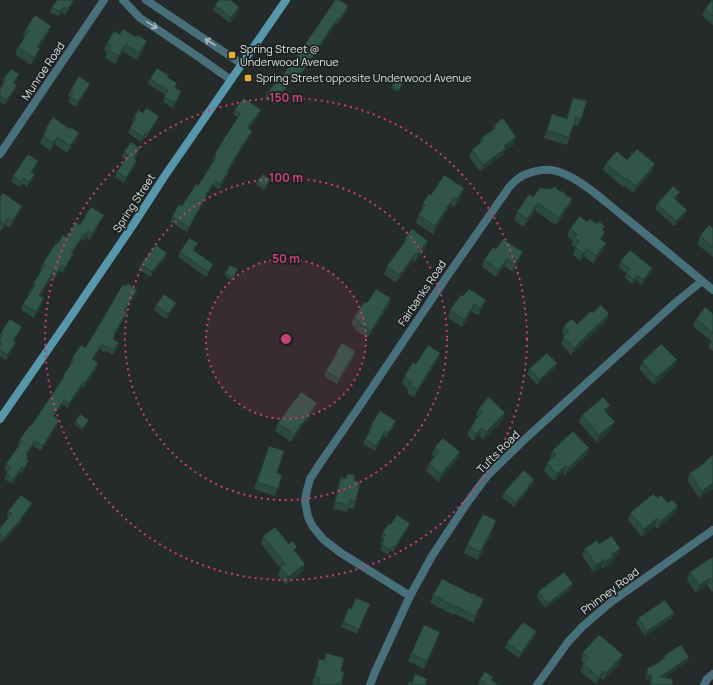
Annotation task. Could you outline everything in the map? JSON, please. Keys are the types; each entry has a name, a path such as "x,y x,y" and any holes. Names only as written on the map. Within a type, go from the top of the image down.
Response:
{"main road":[{"name":"Spring Street","path":"0,419 74,313 164,177 286,0"}],"street":[{"name":"Munroe Road","path":"0,154 104,0"},
{"path":"123,0 140,18 231,80"},
{"path":"146,0 242,64"},
{"name":"Fairbanks Road","path":"410,596 341,553 324,540 313,527 308,517 305,501 307,490 310,479 319,465 510,186 520,177 544,170 564,173 574,178 713,290"},
{"name":"Tufts Road","path":"370,685 410,596 432,556 487,476 525,439 675,303 702,281"},
{"name":"Phinney Road","path":"537,685 568,642 582,626 611,602 713,530"},
{"path":"704,685 707,679 713,674"}],"building":[{"path":"57,0 74,0 67,10 64,7 60,12 52,7"},
{"path":"219,0 231,0 239,7 231,18 215,5"},
{"path":"335,0 339,0 348,6 339,20 338,18 299,76 296,74 276,100 267,93 277,81 278,82"},
{"path":"713,0 713,16 705,9"},
{"path":"35,15 51,26 37,47 40,48 34,58 18,47 29,31 26,29"},
{"path":"123,29 136,37 138,35 147,41 139,53 126,44 118,56 108,50 111,46 107,43 114,31 120,34"},
{"path":"157,68 177,83 174,87 181,91 175,103 164,97 168,90 150,79"},
{"path":"11,69 19,74 13,83 17,85 7,100 0,96 0,89 6,80 4,78"},
{"path":"79,76 90,84 78,102 70,97 73,93 70,91"},
{"path":"397,76 405,80 399,90 392,86"},
{"path":"244,98 261,110 247,128 252,131 242,145 227,172 228,173 220,184 215,181 206,194 207,195 189,227 172,217 179,204 182,206 196,184 198,186 216,157 214,156 220,145 240,114 235,109"},
{"path":"573,98 587,101 581,119 576,117 569,138 547,130 552,114 567,119"},
{"path":"146,108 159,116 148,133 146,132 143,137 130,128 136,118 134,117 138,110 143,113"},
{"path":"53,117 70,129 71,127 79,133 70,146 58,137 53,143 43,136"},
{"path":"503,118 516,137 504,146 506,148 483,165 472,150 483,141 481,138 496,128 494,125"},
{"path":"131,142 140,148 134,158 137,160 126,178 117,172 128,155 124,152"},
{"path":"637,149 655,164 636,186 627,178 626,180 606,163 617,151 627,160"},
{"path":"28,154 38,161 31,172 35,174 29,182 24,178 21,182 13,176"},
{"path":"263,174 270,180 265,187 257,182"},
{"path":"444,175 464,188 457,199 454,197 435,226 418,215 425,205 423,203 429,194 431,195"},
{"path":"554,186 572,199 559,218 538,203 527,219 517,212 529,194 533,197 540,188 552,189"},
{"path":"673,186 680,192 674,198 687,210 676,221 657,204"},
{"path":"3,193 22,206 12,221 8,218 4,224 1,222 0,223 0,197"},
{"path":"91,207 104,215 92,234 88,231 85,235 84,234 71,253 73,254 65,267 62,265 57,273 54,271 39,295 44,298 36,312 23,304 45,265 43,263 63,235 67,237 76,222 80,225"},
{"path":"580,216 587,222 590,219 597,224 598,221 605,226 602,230 605,232 600,239 606,243 596,256 587,249 583,253 575,247 580,242 574,237 577,234 570,229"},
{"path":"709,225 713,228 713,247 700,236"},
{"path":"412,229 428,241 418,254 416,253 399,275 387,266 407,239 405,238"},
{"path":"189,238 198,243 193,250 213,264 208,272 180,252"},
{"path":"503,239 523,252 515,264 507,259 499,270 484,260 493,247 496,249"},
{"path":"156,245 167,253 152,272 141,264"},
{"path":"630,250 652,268 643,280 637,275 634,280 626,273 630,269 620,262"},
{"path":"230,265 238,269 233,278 225,273"},
{"path":"127,283 137,290 124,311 127,312 114,334 113,339 119,343 114,350 108,346 107,348 102,344 92,359 98,363 85,383 83,382 69,403 64,400 53,416 59,420 43,446 35,441 26,454 28,456 26,459 29,460 24,468 22,467 13,479 6,474 11,467 6,464 22,441 20,439 30,425 31,426 64,377 63,376 74,359 72,358 81,345 85,348 123,284 126,286"},
{"path":"376,289 391,298 371,331 358,323 359,321 354,318 364,302 367,303"},
{"path":"469,289 486,300 480,308 475,304 464,320 450,310 461,295 463,296"},
{"path":"164,294 176,303 168,314 156,305"},
{"path":"601,305 609,314 574,348 563,337 569,331 564,326 571,319 577,324 591,311 593,313"},
{"path":"705,307 713,314 713,333 696,319"},
{"path":"10,319 22,327 13,340 16,342 7,355 0,349 2,343 0,342 0,337 3,334 1,332"},
{"path":"342,343 355,351 339,379 326,371"},
{"path":"661,344 677,360 656,378 642,362"},
{"path":"428,345 440,353 417,390 410,385 412,382 404,377 413,362 416,364"},
{"path":"547,353 557,363 539,380 529,369"},
{"path":"301,392 317,403 294,435 278,423"},
{"path":"489,397 505,413 486,432 482,428 476,434 470,428 475,422 474,421 483,412 479,408"},
{"path":"603,397 610,405 604,410 615,422 599,435 582,415"},
{"path":"380,411 396,421 388,433 385,431 376,446 365,439 373,426 371,425"},
{"path":"80,414 89,420 83,428 75,422"},
{"path":"573,431 589,448 568,468 566,465 557,474 547,463 556,455 552,451"},
{"path":"443,438 460,452 441,474 429,464 439,451 435,447"},
{"path":"269,446 284,451 277,473 282,475 278,489 257,482"},
{"path":"713,455 713,483 702,491 690,473"},
{"path":"524,470 534,480 516,502 504,492"},
{"path":"347,474 355,475 354,480 360,482 356,501 350,500 349,505 335,502 341,477 346,479"},
{"path":"653,494 657,498 661,495 668,503 672,500 678,506 660,522 657,518 644,529 630,513"},
{"path":"21,495 32,503 20,520 4,538 0,535 0,528 12,514 8,511"},
{"path":"483,514 496,520 480,552 467,545"},
{"path":"397,515 410,523 395,547 392,546 390,550 382,545 384,540 382,539 385,534 383,532 388,524 390,525"},
{"path":"275,527 289,544 292,541 297,547 294,550 305,564 288,577 280,567 285,564 263,536"},
{"path":"612,536 620,549 612,554 613,557 606,561 605,559 596,565 585,548 597,540 599,544"},
{"path":"713,557 713,582 710,578 699,585 690,572"},
{"path":"564,572 573,584 547,603 538,592"},
{"path":"442,579 484,599 475,616 433,595"},
{"path":"356,598 370,604 359,629 343,622 349,608 351,609"},
{"path":"665,600 674,613 647,631 638,618"},
{"path":"523,622 536,631 521,653 507,643"},
{"path":"424,625 440,632 427,661 411,654"},
{"path":"599,635 623,655 606,673 604,671 599,677 583,664 589,658 583,652"},
{"path":"681,645 689,657 660,677 673,679 672,685 651,685 652,676 647,675 648,667 652,667 652,664 655,665 665,658 664,656"},
{"path":"326,653 344,658 341,671 344,672 341,684 318,685 320,678 315,677 319,659 325,660"},
{"path":"485,672 493,677 491,680 499,685 483,685 485,683 480,679"},
{"path":"415,674 427,679 425,685 408,685 409,682 412,683"}],"place":[{"name":"Spring Street @ Underwood Avenue","path":"232,55"},
{"name":"Spring Street opposite Underwood Avenue","path":"248,78"}]}
